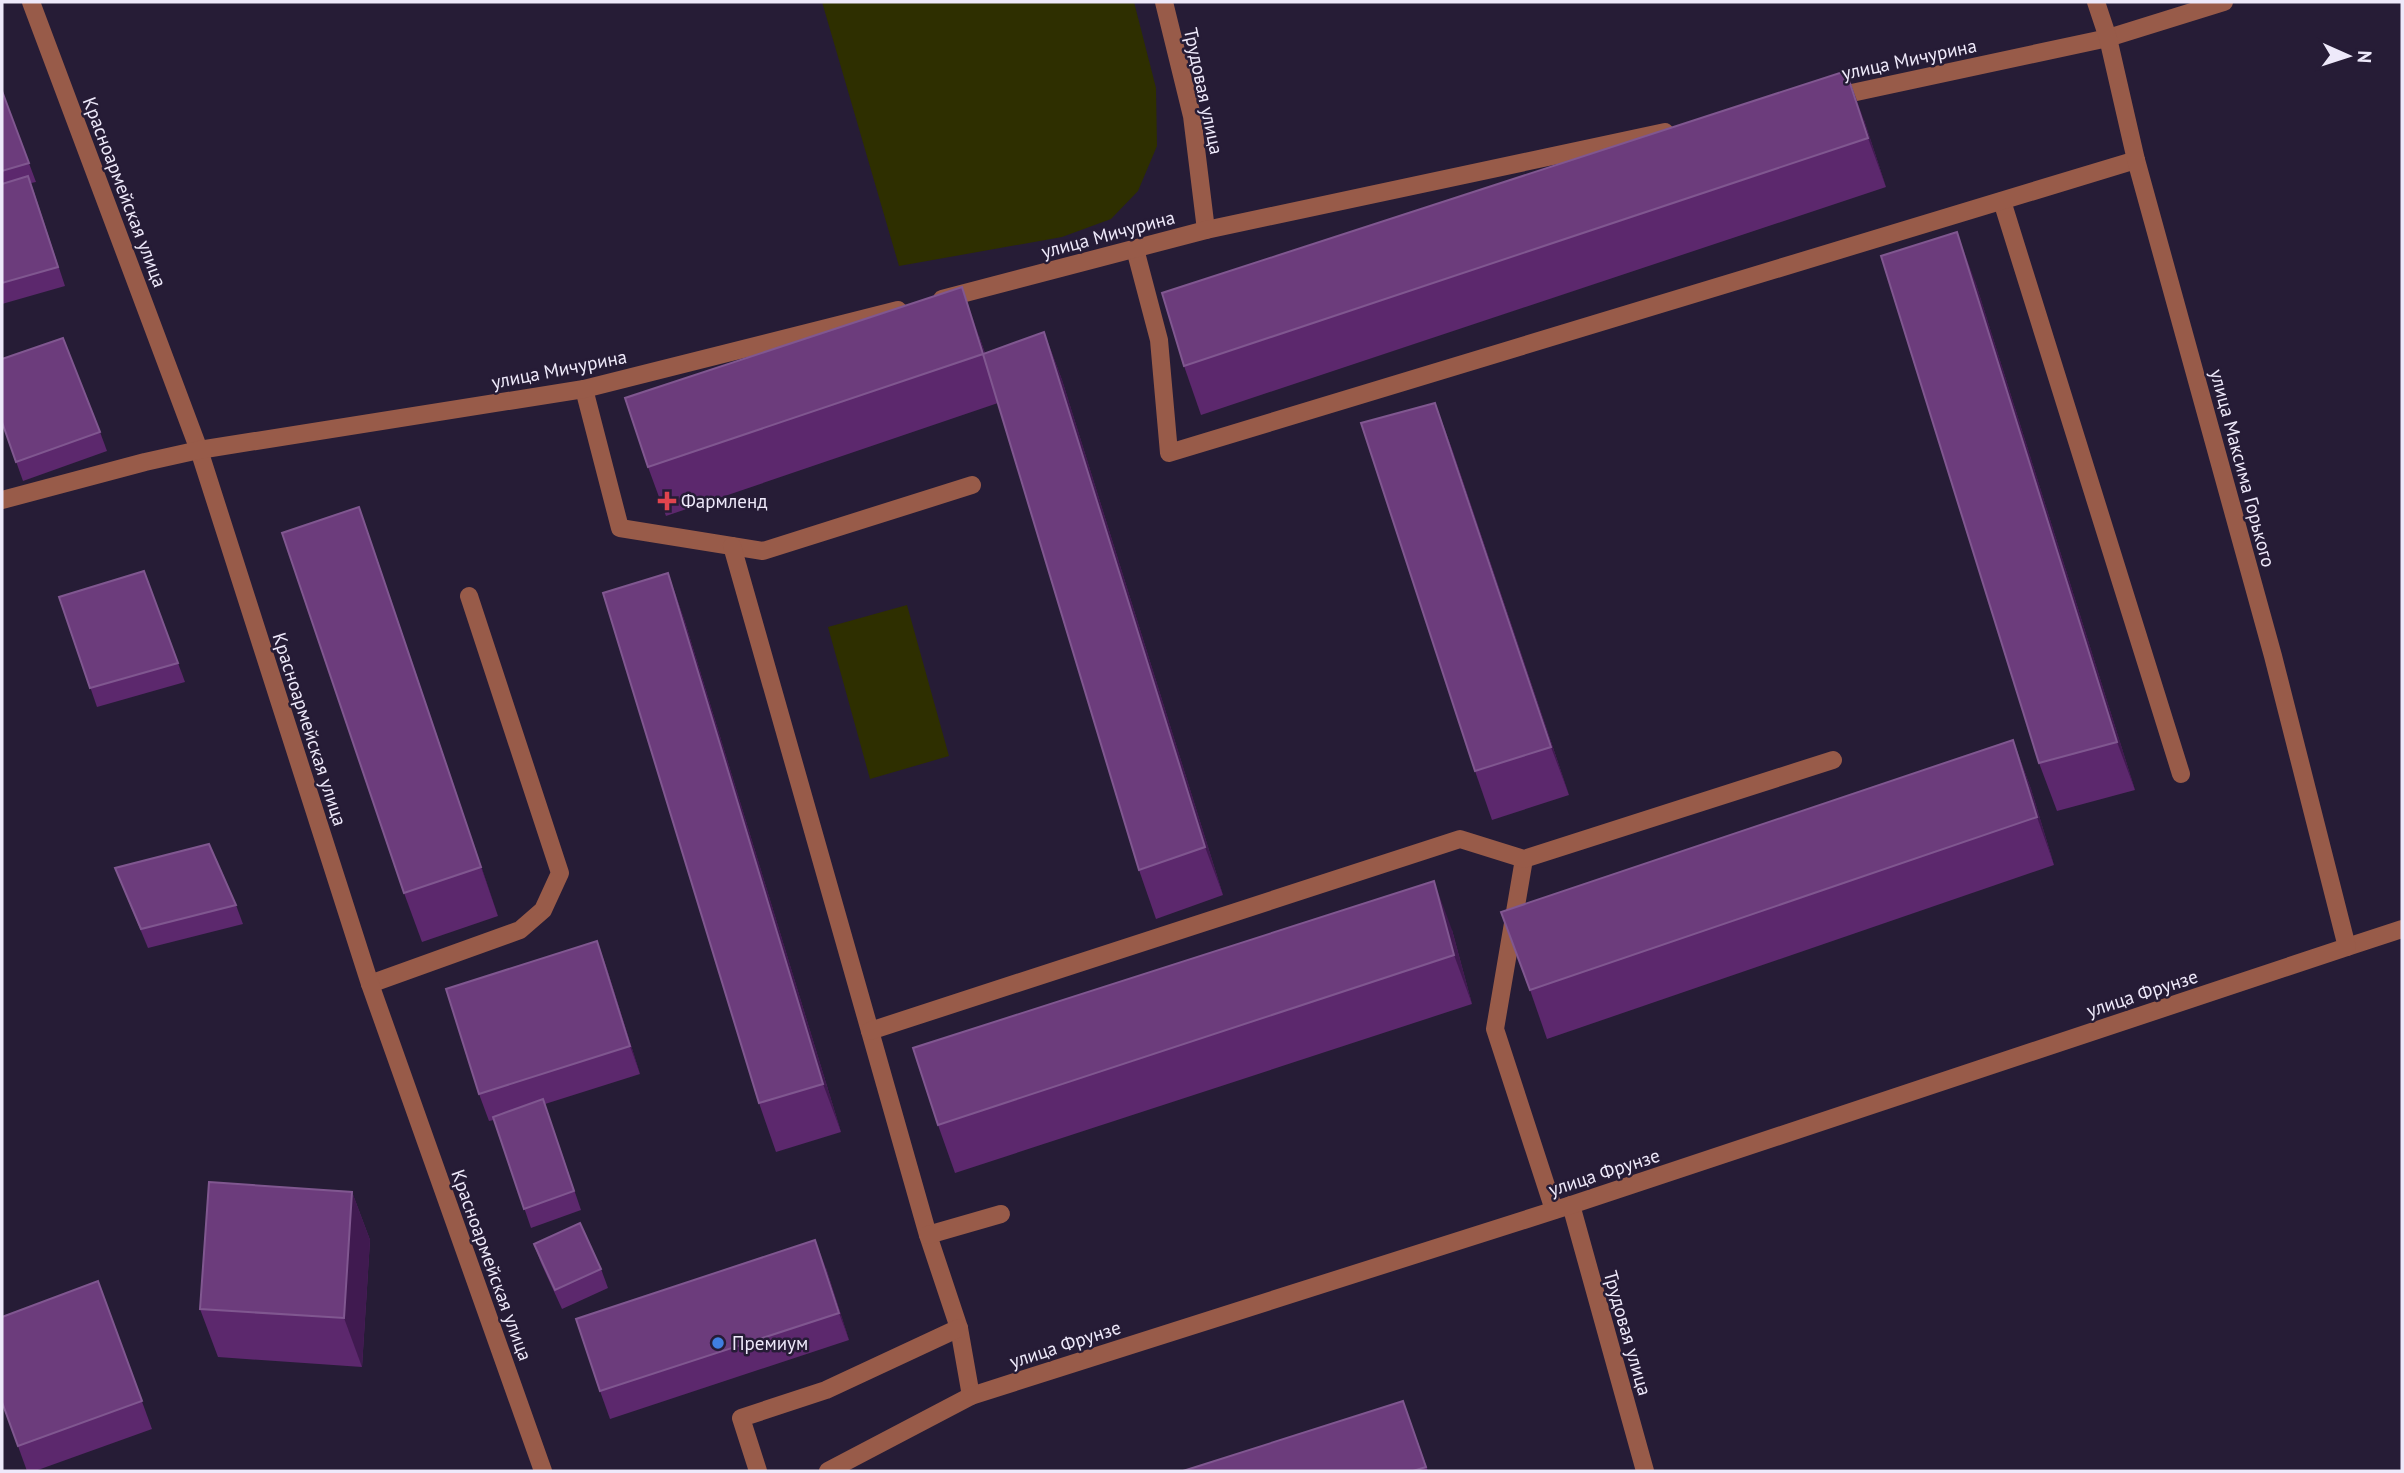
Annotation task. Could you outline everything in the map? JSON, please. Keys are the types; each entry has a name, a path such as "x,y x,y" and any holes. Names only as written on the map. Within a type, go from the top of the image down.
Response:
{"street":[{"name":"Красноармейская улица","path":"31,2 199,450 370,984 543,1471"},
{"name":"Трудовая улица","path":"1164,2 1192,116 1206,230"},
{"name":"улица Максима Горького","path":"2096,2 2108,38 2136,160 2273,656 2347,947"},
{"name":"улица Мичурина","path":"1821,99 2108,38 2224,2"},
{"name":"улица Мичурина","path":"2,500 199,450 584,389 1206,230 1684,128"},
{"path":"1135,249 1159,340 1169,453 2136,160"},
{"path":"2002,201 2181,774"},
{"path":"584,389 620,528 763,551 972,485"},
{"path":"732,546 928,1235 959,1328 971,1396"},
{"path":"370,984 520,930 542,910 560,873 469,596"},
{"path":"870,1031 1460,839 1524,859 1833,760"},
{"name":"Трудовая улица","path":"1524,859 1495,1028 1562,1208 1645,1471"},
{"name":"улица Фрунзе","path":"828,1471 971,1396 1562,1208 2402,929"},
{"path":"928,1235 1001,1214"},
{"path":"758,1471 741,1418 826,1390 959,1328"}],"shaded area":[{"path":"822,2 1134,2 1156,88 1157,146 1138,191 1111,219 1062,237 899,266"},
{"path":"907,605 949,756 870,779 828,627"}],"building":[{"path":"1846,71 1868,138 1184,366 1162,293"},
{"path":"2,91 29,163 2,171"},
{"path":"28,176 58,267 2,283 2,184"},
{"path":"1957,232 2117,742 2039,763 1881,256"},
{"path":"962,287 983,354 648,467 625,398"},
{"path":"1044,332 1205,847 1139,870 983,354"},
{"path":"63,338 100,432 16,462 2,422 2,359"},
{"path":"1435,403 1551,747 1475,771 1361,423"},
{"path":"359,507 481,867 404,893 282,533"},
{"path":"144,571 178,663 90,688 59,597"},
{"path":"668,573 823,1084 759,1103 603,593"},
{"path":"2013,740 2037,817 1530,990 1501,912"},
{"path":"209,844 236,905 141,929 115,868"},
{"path":"1434,881 1454,955 938,1125 913,1048"},
{"path":"597,941 630,1046 479,1094 446,989"},
{"path":"543,1099 574,1191 524,1209 493,1117"},
{"path":"209,1182 352,1192 344,1318 200,1309"},
{"path":"580,1223 601,1269 555,1290 534,1244"},
{"name":"Премиум","path":"815,1240 839,1313 600,1391 576,1319"},
{"path":"98,1281 142,1401 18,1446 2,1402 2,1317"},
{"path":"1403,1401 1426,1467 1413,1471 1183,1471"}],"place":[{"name":"Фармленд","path":"667,501"},
{"name":"Премиум","path":"718,1343"}]}
